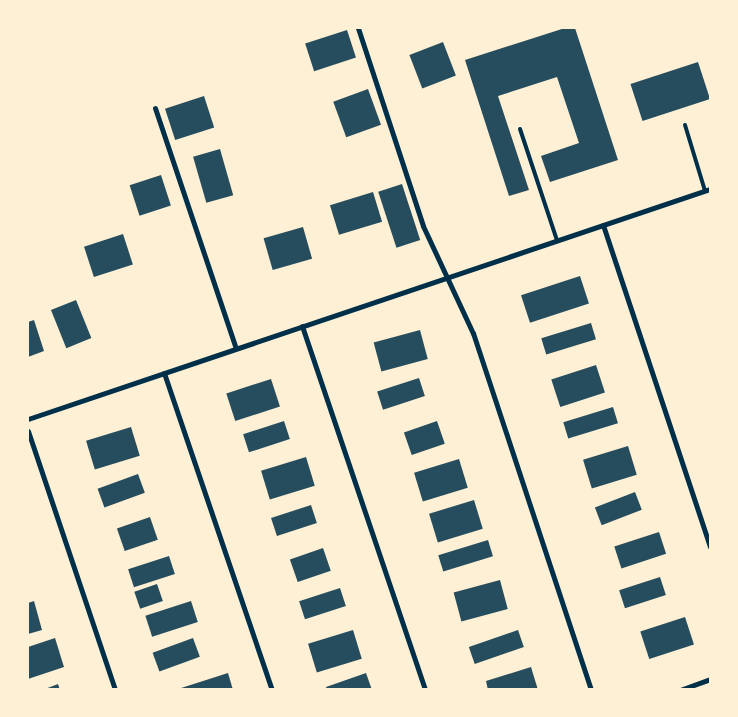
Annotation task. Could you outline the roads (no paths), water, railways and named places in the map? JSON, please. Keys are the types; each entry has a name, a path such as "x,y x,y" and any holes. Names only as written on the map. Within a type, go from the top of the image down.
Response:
{"street":[{"path":"358,28 423,226 473,333 591,690"},
{"path":"155,108 236,348"},
{"path":"28,420 236,348 708,190"},
{"path":"603,225 710,546"},
{"path":"302,326 425,690"},
{"path":"164,373 272,690"},
{"path":"28,431 115,690"},
{"path":"680,690 710,679"}],"lane":[{"path":"685,124 708,190"},
{"path":"520,129 557,240"}]}
